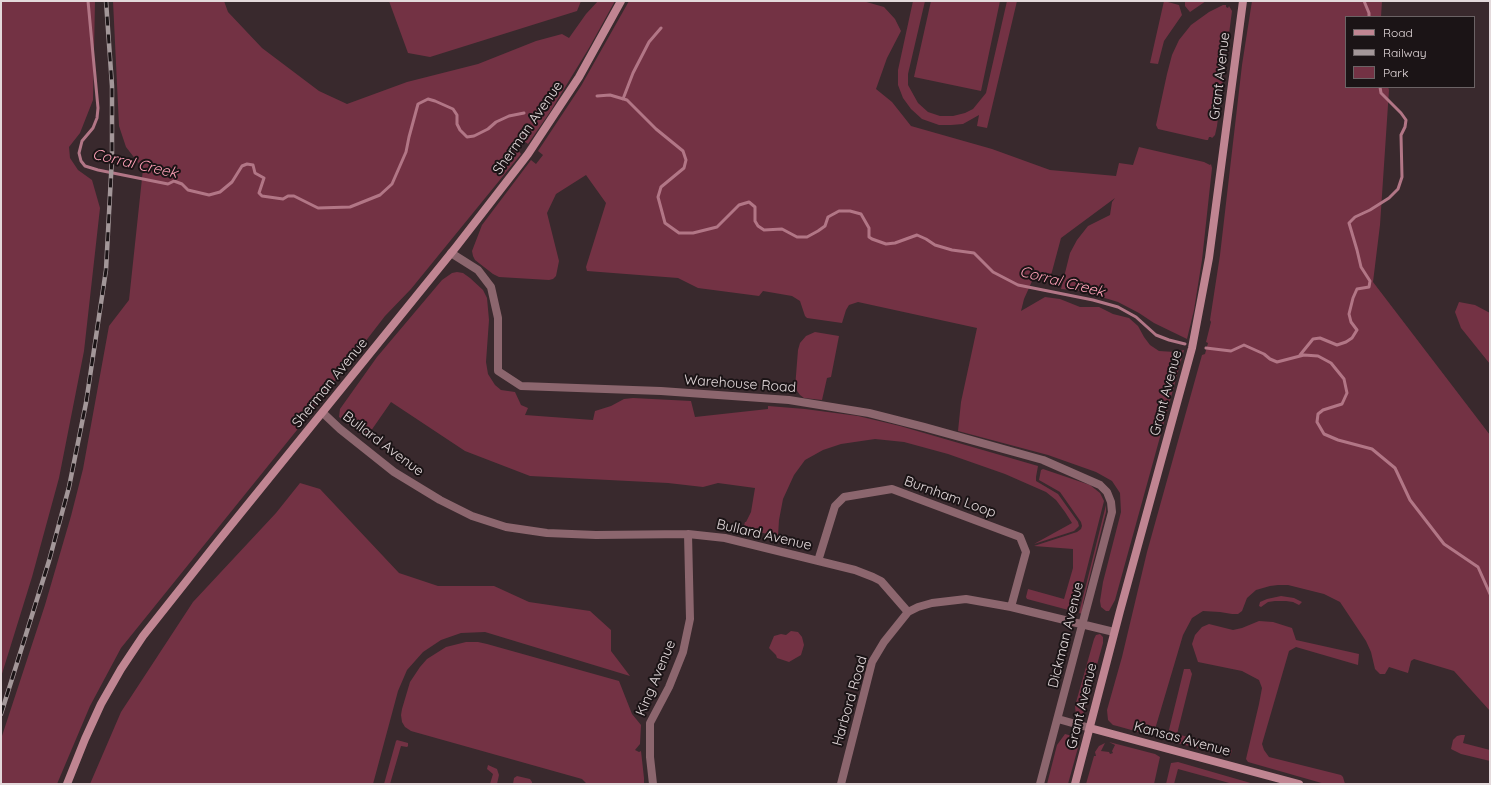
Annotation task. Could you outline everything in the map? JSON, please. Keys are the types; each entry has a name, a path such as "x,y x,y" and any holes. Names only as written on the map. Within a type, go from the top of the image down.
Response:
{"street":[{"name":"Sherman Avenue","path":"67,784 101,704 121,669 143,636 506,183 545,129 579,77 621,1"},
{"name":"Grant Avenue","path":"1075,784 1114,632 1196,331 1209,258 1243,1"},
{"name":"Warehouse Road","path":"451,253 478,270 491,287 498,318 498,371 521,386 661,391 783,399 869,413 1043,460 1100,485 1107,492"},
{"name":"Bullard Avenue","path":"323,413 340,430 394,472 440,500 472,516 506,527 547,533 596,535 688,534 726,538 855,570 881,581 908,612"},
{"name":"Burnham Loop","path":"818,561 835,506 844,497 892,489 1020,537 1026,552 1011,607"},
{"name":"Dickman Avenue","path":"1040,784 1112,512 1111,502 1107,492"},
{"name":"King Avenue","path":"653,784 650,757 650,722 669,687 683,652 690,619 688,534"},
{"path":"908,612 932,603 966,599 1011,607 1114,632"},
{"name":"Harbord Road","path":"841,784 872,662 884,642 908,612"},
{"name":"Kansas Avenue","path":"1058,719 1299,784"}],"green space":[{"path":"1,1 95,1 93,100 80,133 69,147 70,158 78,170 92,180 100,208 84,351 59,478 32,577 1,677"},
{"path":"113,1 224,1 228,12 262,48 319,91 347,104 407,82 478,64 536,41 562,34 569,38 586,14 598,1 615,1 589,48 550,112 528,144 524,141 518,150 521,154 411,289 385,316 301,425 121,648 90,706 57,784 1,784 1,739 45,605 71,516 83,469 109,326 129,300 143,169 126,147 119,126"},
{"path":"389,1 581,1 577,11 430,57 408,53"},
{"path":"629,1 863,1 884,7 895,19 901,31 887,58 876,89 892,102 911,126 992,149 1050,170 1116,176 1119,163 1133,165 1139,147 1204,162 1210,165 1211,164 1212,168 1202,260 1194,310 1187,339 1154,323 1118,302 1082,291 1061,289 1070,253 1077,240 1088,226 1110,215 1112,202 1115,198 1061,238 1050,279 1033,279 1024,299 1021,311 1045,297 1060,299 1080,307 1099,307 1113,314 1129,318 1138,326 1150,345 1159,351 1175,352 1184,350 1115,600 1109,611 1106,611 1101,607 1100,601 1103,582 1121,512 1120,493 1112,481 1096,472 1048,455 958,431 961,402 977,328 858,302 849,305 842,323 807,318 800,301 792,296 763,291 759,296 698,288 678,278 587,271 586,267 606,203 586,175 556,194 547,213 559,261 556,276 553,279 499,277 475,260 472,251 482,225 531,160 536,164 543,155 538,151 581,86"},
{"path":"913,1 925,1 908,74 908,85 918,103 928,112 940,116 953,116 973,109 986,93 1007,1 1017,1 987,128 977,126 979,115 963,124 951,125 939,125 922,119 911,109 903,98 898,85 898,70"},
{"path":"931,1 1000,1 981,91 914,77"},
{"path":"1164,1 1179,5 1182,15 1164,41 1158,64 1150,63"},
{"path":"1185,1 1206,1 1190,12 1185,6"},
{"path":"1252,1 1382,1 1381,16 1345,16 1345,88 1388,88 1389,90 1380,225 1373,282 1490,435 1490,711 1454,671 1414,659 1411,661 1408,673 1389,667 1385,674 1380,674 1375,669 1371,652 1366,641 1340,602 1324,594 1288,585 1278,585 1256,590 1247,598 1242,611 1238,614 1203,611 1192,618 1183,635 1153,736 1113,725 1108,720 1107,710 1122,657 1147,552 1202,355 1205,354 1208,343 1206,342 1211,322 1210,320 1220,255 1242,65"},
{"path":"1226,5 1228,8 1229,6 1232,11 1215,135 1206,140 1158,129 1156,125 1167,74 1172,55 1179,40 1191,25 1209,12"},
{"path":"452,273 463,273 470,278 483,290 487,298 489,320 486,362 488,374 495,385 501,390 515,392 521,405 528,408 525,415 593,420 595,411 611,406 624,399 633,398 691,401 695,417 768,409 768,406 858,416 900,426 1038,466 1036,481 1058,494 1078,522 1079,526 1074,531 1034,544 1072,523 1056,500 1046,492 1005,474 948,454 904,442 875,439 841,444 823,450 805,460 794,475 783,499 778,536 743,529 751,512 755,488 718,483 703,487 668,483 530,476 465,451 391,402 366,438 339,417 340,409 377,357 442,280"},
{"path":"1459,302 1475,305 1490,313 1490,364 1461,328 1455,312"},
{"path":"815,332 839,336 831,377 827,378 822,400 804,398 795,388 798,350 800,343 806,336"},
{"path":"1043,469 1090,485 1100,493 1104,501 1076,612 1027,599 1026,597 1028,589 1064,599 1073,568 1073,549 1034,546 1077,532 1082,526 1081,522 1060,492 1039,480 1041,470"},
{"path":"300,483 320,489 399,573 438,586 494,586 529,602 590,611 611,630 611,651 630,676 485,632 461,633 441,640 423,652 407,670 398,691 373,784 90,784 121,712 193,602 276,513"},
{"path":"1106,505 1106,512 1083,603 1082,614 1079,613"},
{"path":"1281,596 1294,598 1302,602 1299,605 1293,602 1275,601 1268,602 1261,607 1259,606 1260,602"},
{"path":"1259,621 1273,622 1292,628 1296,640 1359,654 1358,665 1296,647 1289,651 1262,744 1269,757 1341,775 1345,784 1325,784 1248,762 1246,759 1262,688 1259,680 1242,671 1198,662 1192,644 1195,635 1202,627 1209,624 1233,630"},
{"path":"791,631 798,632 802,637 804,645 801,655 789,662 777,658 769,648 774,636 781,634 786,635"},
{"path":"1100,634 1103,637 1103,643 1084,712 1080,717 1076,715 1075,706 1094,639 1096,635"},
{"path":"466,642 487,644 619,681 632,714 641,725 640,744 635,750 639,752 641,751 644,784 587,784 582,779 411,731 405,727 402,722 402,709 410,682 420,667 427,659 446,647"},
{"path":"1184,669 1190,669 1192,674 1177,734 1231,749 1232,751 1230,756 1169,741 1167,738"},
{"path":"1065,734 1076,737 1079,744 1068,784 1047,784 1057,745"},
{"path":"1465,735 1463,743 1490,750 1490,761 1461,754 1451,749 1453,740 1457,736"},
{"path":"396,741 408,743 408,746 401,746 390,784 384,784"},
{"path":"1109,742 1155,754 1160,757 1154,784 1086,784 1094,756 1096,756 1095,752 1099,746 1105,743 1101,751 1109,752 1110,754 1113,753 1112,751 1115,745"},
{"path":"1178,762 1254,784 1233,784 1178,769 1174,784 1166,784 1171,763"},
{"path":"488,765 497,769 499,775 497,784 490,784 493,774 487,769"},
{"path":"517,776 530,779 532,784 513,784 514,778"}],"waterway":[{"name":"Corral Creek","path":"88,1 98,108 97,118 93,128 82,141 79,153 81,161 85,166 98,170 168,184 174,181 182,184 188,190 209,195 220,192 232,182 242,166 247,164 253,165 255,173 264,178 259,193 262,196 283,199 288,196 294,196 318,208 350,207 380,195 392,184 406,152 418,104 428,99 453,109 457,115 457,124 460,130 467,137 474,136 488,129 496,122 509,116 524,113"},
{"path":"1364,1 1369,16"},
{"path":"623,99 633,73 649,42 661,28"},
{"path":"1300,355 1313,339 1320,338 1337,345 1352,338 1357,330 1351,322 1349,314 1353,298 1357,289 1369,287 1370,281 1361,267 1349,223 1355,217 1370,210 1389,198 1398,189 1402,177 1401,135 1405,127 1406,120 1381,93 1380,88"},
{"name":"Corral Creek","path":"597,96 610,95 627,100 656,129 683,151 686,160 684,168 661,187 658,197 665,223 679,233 693,233 717,227 739,205 749,202 755,207 755,221 758,226 764,230 782,229 797,237 807,237 818,231 825,226 828,217 839,211 850,211 861,214 869,228 869,237 872,239 886,244 895,243 917,235 935,245 952,250 974,253 993,272 1018,285 1093,300 1118,307 1136,317 1156,335 1185,344"},
{"name":"Corral Creek","path":"1206,348 1231,351 1244,345 1277,362 1304,355 1318,356 1331,363 1344,379 1347,393 1342,404 1323,410 1318,414 1317,422 1324,434 1338,440 1372,449 1395,468 1410,500 1444,544 1478,567 1490,594"}],"railway":[{"path":"1,714 49,561 69,487 86,403 106,270 112,157 112,86 106,1"}]}
